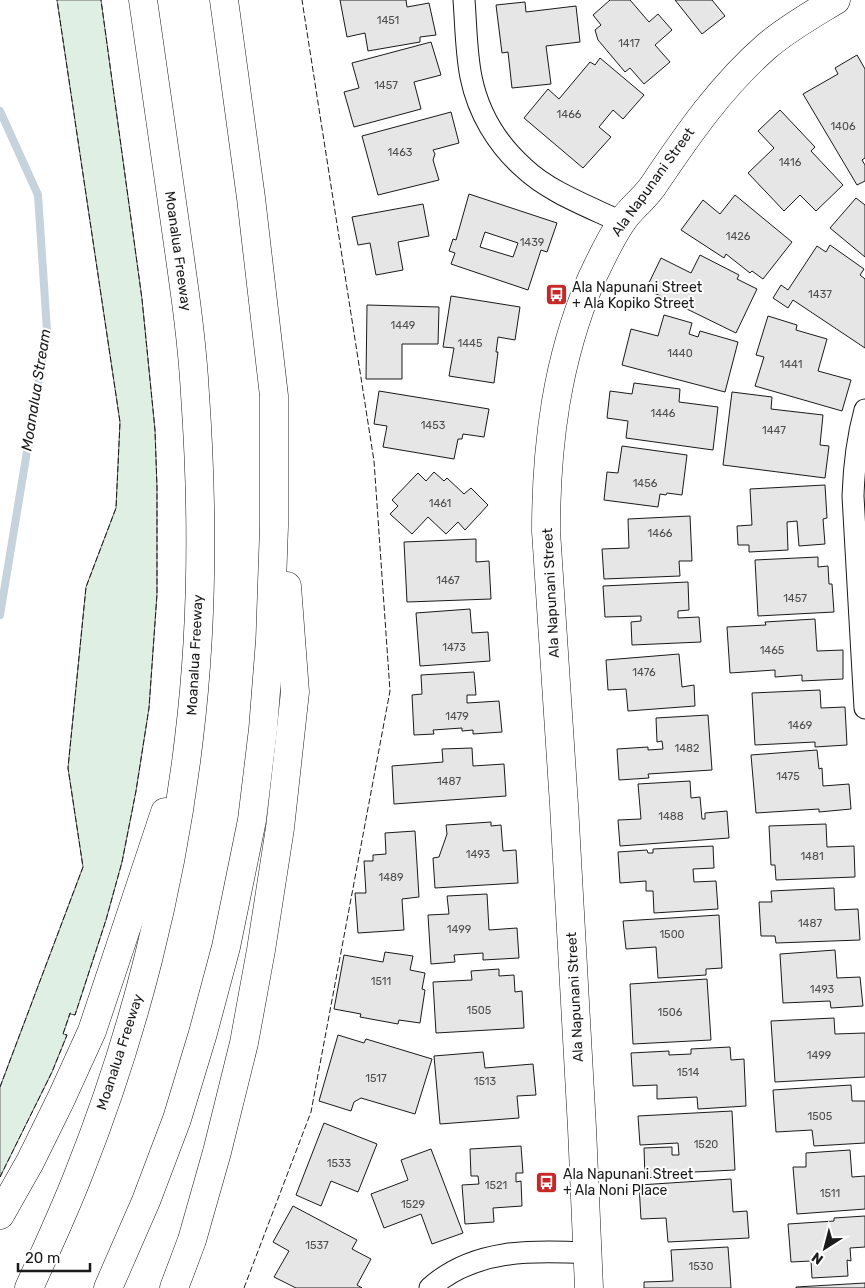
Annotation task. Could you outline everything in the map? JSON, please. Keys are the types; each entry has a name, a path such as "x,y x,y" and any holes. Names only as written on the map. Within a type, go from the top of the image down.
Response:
{"main road":[{"name":"Moanalua Freeway","path":"28,1288 80,1170 110,1088 136,1004 148,960 176,830 190,737 197,652 200,566 200,480 195,390 186,302 143,0"},
{"path":"174,1288 192,1240 210,1178 244,1043 261,950 281,818 295,692 274,396 252,198 224,0"},
{"name":"Ala Napunani Street","path":"589,1288 565,815 546,531 546,489 554,408 562,365 587,290 600,259 621,222 653,188 703,114 735,77 768,46 836,0"},
{"path":"108,1288 146,1201 177,1119 226,947 252,820 263,729 270,640 274,526 274,396"},
{"path":"0,1215 62,1099 92,1031 190,737"}],"street":[{"path":"464,0 471,77 477,97 492,132 524,169 554,189 621,222"},
{"path":"865,410 857,443 852,496 865,708"},
{"path":"430,1288 460,1268 504,1254 544,1250 586,1253"}],"green space":[{"path":"57,0 101,0 142,299 155,430 157,594 149,708 136,791 122,862 106,920 75,1015 70,1014 63,1034 67,1035 52,1072 0,1177 0,1087 83,867 68,768 86,587 116,508 120,422"}],"building":[{"path":"340,0 406,0 407,7 429,3 436,35 420,37 420,42 368,51 365,33 347,37"},
{"path":"610,0 630,0 649,22 658,14 672,30 655,45 670,62 644,84 630,68 625,72 598,40 595,30 601,25 593,15"},
{"path":"675,0 712,0 725,16 702,34"},
{"path":"525,2 526,12 576,6 580,42 546,46 551,84 512,88 508,52 502,53 496,5"},
{"path":"431,42 441,75 414,82 421,109 354,127 344,92 359,88 352,63"},
{"path":"857,55 865,69 865,158 862,160 865,165 865,181 857,185 803,94 838,74 835,68"},
{"path":"600,58 644,95 623,119 613,110 599,127 611,137 583,168 524,118 548,89 559,99 590,62 595,65"},
{"path":"780,110 815,147 811,151 843,185 816,211 800,195 784,211 748,173 774,148 758,131"},
{"path":"451,112 459,143 433,150 435,154 433,160 439,180 378,195 362,136"},
{"path":"469,194 557,223 547,252 541,250 528,290 451,264 455,253 449,251 453,239 456,240","holes":["485,232 518,243 513,257 480,247"]},
{"path":"735,195 792,242 763,279 752,271 750,273 726,254 724,258 681,230 703,200 720,214"},
{"path":"856,198 865,205 865,257 830,228"},
{"path":"423,204 429,236 398,242 403,270 376,275 370,243 358,245 352,217"},
{"path":"830,245 864,269 860,275 865,279 865,348 793,300 788,308 773,298 781,285 788,290 817,246 826,252"},
{"path":"700,255 739,275 737,279 757,289 736,333 646,289 661,258 691,273"},
{"path":"451,296 520,307 515,340 498,337 494,383 449,376 454,348 443,347"},
{"path":"367,305 439,307 438,344 402,344 402,379 366,379"},
{"path":"664,315 692,323 689,334 698,337 700,331 738,342 725,392 622,365 631,329 658,336"},
{"path":"768,316 797,325 796,330 827,339 818,371 851,380 842,411 755,386 764,357 756,355"},
{"path":"634,383 680,389 679,402 718,407 713,450 626,438 628,421 607,418 610,391 632,394"},
{"path":"379,391 489,409 484,437 463,434 462,439 458,439 454,459 383,447 387,426 374,424"},
{"path":"732,392 772,397 771,409 823,415 820,445 829,446 825,478 723,465"},
{"path":"622,446 687,455 682,495 660,494 658,507 604,500 607,472 618,473"},
{"path":"434,472 444,481 447,478 464,494 471,488 488,505 465,530 458,522 446,534 428,517 412,534 390,514 398,506 392,500 418,473 426,481"},
{"path":"825,485 827,518 823,519 825,544 799,546 797,521 787,522 788,550 749,552 749,545 738,545 737,526 752,525 750,489"},
{"path":"690,516 692,561 679,561 680,576 604,579 602,549 629,548 628,519"},
{"path":"476,539 476,562 489,561 491,599 407,602 404,542"},
{"path":"818,557 818,567 828,566 829,584 832,584 834,612 758,616 755,560"},
{"path":"688,582 689,610 678,611 678,618 699,617 701,642 632,645 631,622 641,621 641,616 605,617 603,586"},
{"path":"470,609 472,633 488,632 490,661 420,666 416,613"},
{"path":"815,619 817,651 843,650 843,679 802,681 802,675 775,677 775,670 730,673 727,627 766,625 765,622"},
{"path":"679,654 682,687 694,685 695,706 628,711 626,689 608,690 606,660"},
{"path":"474,672 476,695 467,695 467,703 499,701 502,732 473,734 473,730 462,731 462,728 433,730 434,734 414,735 412,695 422,694 421,675"},
{"path":"820,690 821,708 845,707 847,745 815,747 815,742 755,745 752,693"},
{"path":"708,715 712,770 648,774 649,778 619,780 617,749 648,747 648,750 663,749 662,741 657,742 656,718"},
{"path":"472,748 473,766 504,764 506,796 394,804 392,766 443,762 442,749"},
{"path":"817,750 819,769 822,768 823,786 849,784 851,809 819,812 819,809 756,813 751,755"},
{"path":"690,781 691,798 700,797 702,819 705,819 705,813 727,811 729,838 620,846 618,820 641,819 638,784"},
{"path":"491,822 491,826 501,825 503,851 516,850 518,883 435,888 433,858 439,857 447,834 446,825"},
{"path":"826,824 827,847 854,846 855,877 776,880 775,865 771,865 769,826"},
{"path":"415,831 419,897 402,899 404,930 358,933 355,893 366,893 364,861 373,861 373,855 386,854 385,833"},
{"path":"713,846 714,868 693,869 694,882 716,881 718,909 654,913 653,891 646,891 646,881 620,883 618,852 647,850 648,853 653,853 653,849"},
{"path":"834,888 835,910 858,909 860,940 776,943 775,936 761,936 759,902 772,902 771,891"},
{"path":"487,894 489,930 517,928 519,958 483,960 483,953 454,955 455,962 431,964 428,915 449,914 447,896"},
{"path":"719,915 722,968 706,969 706,975 658,978 656,947 626,949 623,921"},
{"path":"835,950 837,978 860,977 863,1006 831,1008 830,1001 783,1003 780,954"},
{"path":"385,952 413,956 410,970 425,973 422,989 425,990 420,1023 399,1020 398,1024 360,1017 361,1014 334,1009 344,955 383,962"},
{"path":"499,969 499,976 514,975 515,992 522,991 524,1028 436,1033 433,982 472,980 471,971"},
{"path":"707,979 711,1040 633,1044 630,984"},
{"path":"834,1018 835,1034 865,1033 865,1077 775,1082 771,1021"},
{"path":"338,1035 364,1043 366,1039 432,1059 415,1114 361,1098 354,1102 351,1111 319,1101"},
{"path":"730,1047 731,1060 744,1059 746,1106 698,1109 697,1097 657,1099 657,1085 633,1086 631,1053 669,1051 669,1055 691,1054 691,1049"},
{"path":"483,1052 485,1068 533,1064 536,1095 517,1096 519,1118 440,1124 434,1056"},
{"path":"851,1085 852,1101 865,1101 865,1143 814,1146 812,1130 776,1132 773,1090"},
{"path":"732,1111 735,1170 674,1173 674,1176 645,1178 644,1148 672,1147 672,1155 679,1155 678,1143 640,1145 638,1116"},
{"path":"324,1123 377,1144 358,1192 331,1181 321,1206 296,1195"},
{"path":"521,1146 523,1173 516,1173 516,1182 521,1181 522,1206 493,1208 494,1222 465,1224 462,1185 479,1184 478,1176 471,1176 470,1149"},
{"path":"431,1149 463,1233 432,1244 421,1214 384,1228 371,1194 408,1180 401,1160"},
{"path":"850,1150 852,1177 865,1176 865,1209 797,1214 793,1167 806,1167 806,1153"},
{"path":"731,1179 733,1212 747,1211 749,1238 668,1242 666,1218 641,1219 639,1185"},
{"path":"293,1206 357,1240 352,1249 371,1259 357,1285 362,1288 296,1288 274,1277 289,1251 273,1242"},
{"path":"865,1216 865,1247 850,1248 851,1261 847,1260 848,1276 812,1278 811,1261 791,1262 788,1224 834,1221 834,1218"},
{"path":"728,1247 731,1288 644,1288 644,1282 673,1281 671,1250"},
{"path":"865,1283 865,1288 796,1288 796,1287"}],"waterway":[{"name":"Moanalua Stream","path":"0,111 38,195 47,330 0,615"}],"fence":[{"path":"0,1087 83,867 68,768 86,587 116,508 120,422 57,0"},
{"path":"0,1177 52,1072 67,1035 63,1034 70,1013 75,1015 106,920 122,862 136,791 149,708 157,594 155,430 142,299 101,0"},
{"path":"244,1288 311,1112 390,691 374,461 302,0"}],"place":[{"name":"Ala Napunani Street + Ala Kopiko Street","path":"556,295"},
{"name":"Ala Napunani Street + Ala Noni Place","path":"547,1182"}]}
